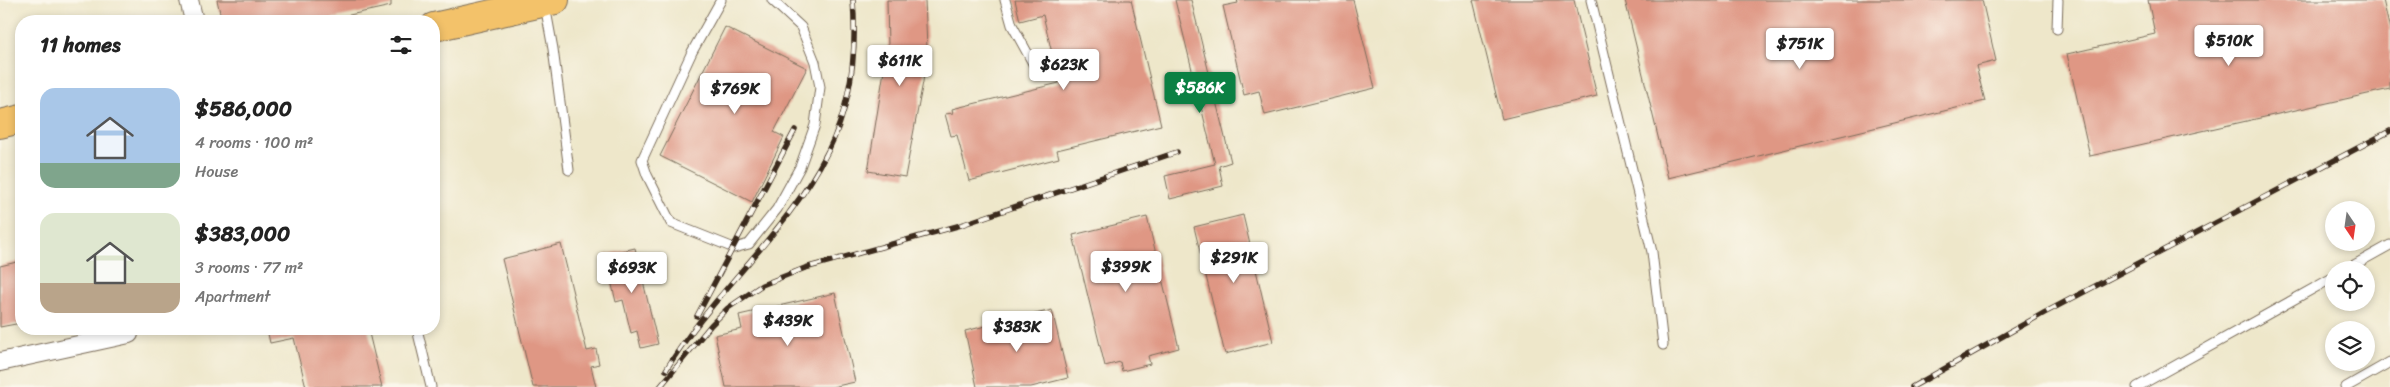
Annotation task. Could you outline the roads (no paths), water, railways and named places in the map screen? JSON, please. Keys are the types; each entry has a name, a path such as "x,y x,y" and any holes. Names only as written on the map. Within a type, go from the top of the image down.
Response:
{"main road":[{"path":"440,26 550,1"},
{"path":"0,124 15,120"}],"street":[{"path":"189,0 193,15"},
{"path":"0,362 124,335"}],"lane":[{"path":"721,0 692,52 642,160 647,175 671,223 734,248 749,244 777,209 800,167 815,126 820,87 815,62 801,27 772,0"},
{"path":"1005,0 1012,25 1034,65"},
{"path":"1591,0 1652,252 1663,345"},
{"path":"2057,28 2058,0"},
{"path":"550,1 553,49 569,170"},
{"path":"2361,261 2390,245"},
{"path":"2136,387 2325,281"},
{"path":"418,335 431,387"},
{"path":"2346,387 2390,362"}],"railway":[{"path":"666,370 705,315 792,209 828,151 842,115 851,77 854,39 853,0"},
{"path":"697,316 795,130"},
{"path":"1912,387 2044,313 2390,131"},
{"path":"660,387 711,325 728,308 762,285 805,268 961,225 1177,152"}]}
